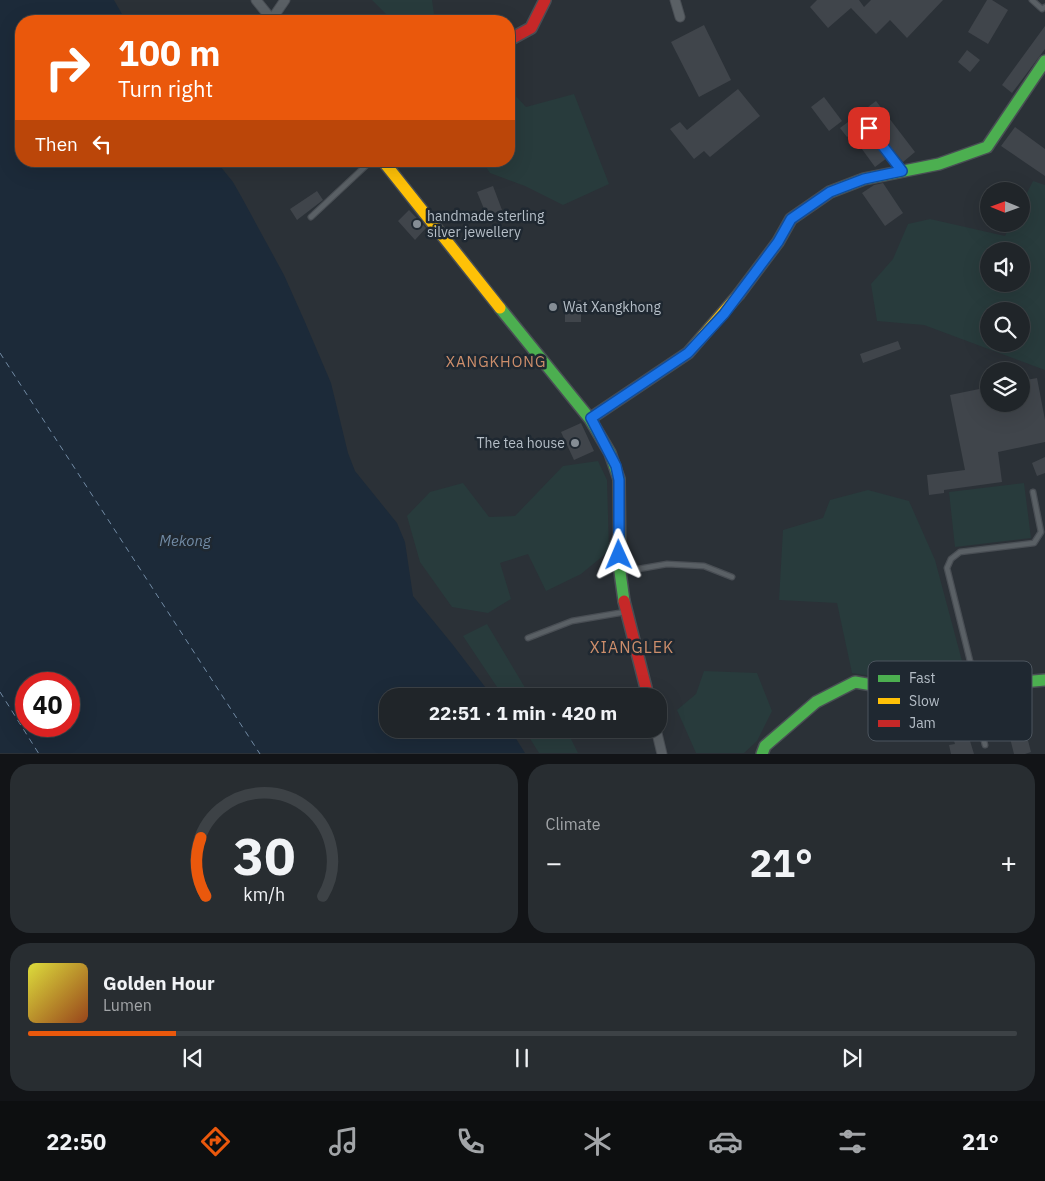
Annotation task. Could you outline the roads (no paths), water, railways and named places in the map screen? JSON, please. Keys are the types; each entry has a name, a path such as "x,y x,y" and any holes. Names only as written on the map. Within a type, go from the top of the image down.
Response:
{"street":[{"path":"256,0 269,15"},
{"path":"276,15 285,0"},
{"path":"515,37 531,28 545,0"},
{"path":"675,0 680,17"},
{"path":"591,418 688,353 729,307 778,242 791,219 830,192 864,179 939,164 987,147 1045,61"},
{"path":"388,167 564,388 591,418 616,466 619,480 620,572 626,612 645,688"},
{"path":"1032,681 1045,680"},
{"path":"762,754 765,746 816,702 854,682 868,684"},
{"path":"658,738 662,754"}],"lane":[{"path":"1032,0 1042,8 1045,7"},
{"path":"869,128 902,171"},
{"path":"311,217 365,167"},
{"path":"967,661 947,568 951,559 960,552 1034,543 1041,532 1033,492"},
{"path":"620,572 667,564 704,566 732,577"},
{"path":"528,638 572,621 626,612"},
{"path":"985,741 986,745"}],"water":[{"name":"Mekong","path":"0,0 114,0 123,15 15,15 15,167 221,167 233,182 284,275 331,383 348,453 355,471 397,523 405,542 413,596 486,688 379,688 379,738 516,738 525,753 0,753"}],"place":[{"name":"handmade sterling silver jewellery","path":"417,224"},
{"name":"Wat Xangkhong","path":"553,307"},
{"name":"The tea house","path":"575,443"}],"district":[{"name":"XANGKHONG","path":"496,361"},
{"name":"XIANGLEK","path":"632,647"}]}
